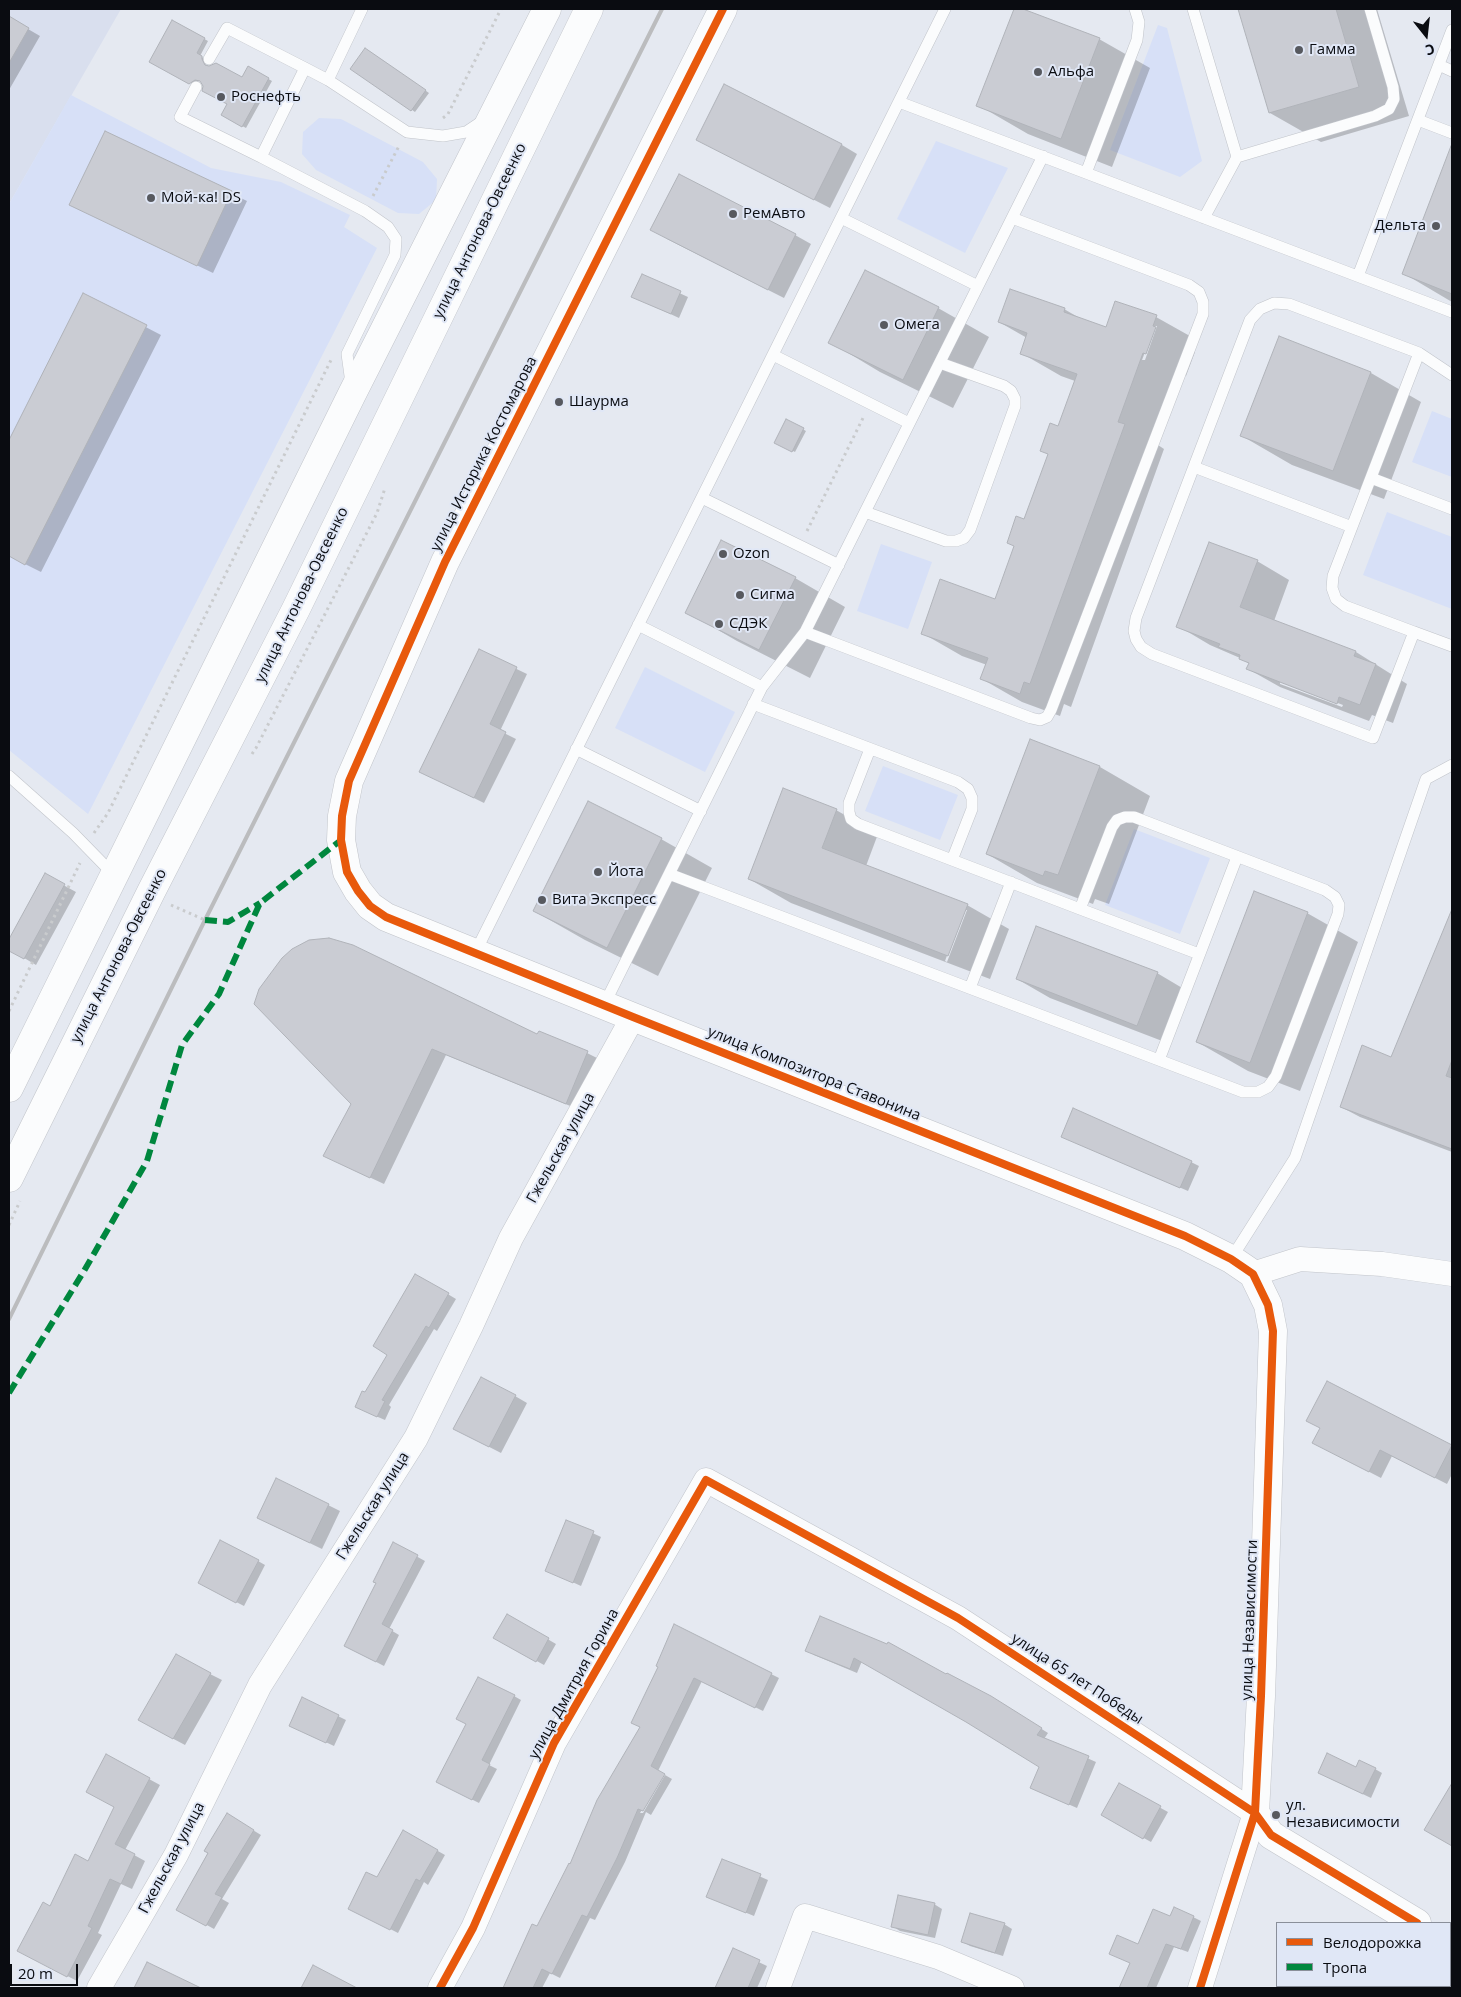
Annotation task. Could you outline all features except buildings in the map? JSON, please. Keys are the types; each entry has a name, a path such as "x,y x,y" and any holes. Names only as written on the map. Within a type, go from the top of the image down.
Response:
{"main road":[{"path":"9,1088 352,394 548,9"},
{"name":"улица Антонова-Овсеенко","path":"9,1178 151,892 296,609 589,9"},
{"name":"улица Историка Костомарова","path":"386,917 370,906 358,891 347,872 341,840 342,816 349,781 445,562 723,9"},
{"name":"улица Композитора Ставонина","path":"386,917 1184,1236 1231,1259"},
{"name":"улица Независимости","path":"1231,1259 1253,1274 1268,1305 1273,1331 1255,1813"},
{"name":"улица 65 лет Победы","path":"1255,1813 1271,1835 1415,1922"}],"street":[{"name":"Гжельская улица","path":"99,1988 176,1856 260,1685 416,1438 471,1326 511,1238 634,1017"},
{"path":"1253,1274 1300,1259 1382,1264 1452,1274"},
{"name":"улица 65 лет Победы","path":"706,1480 958,1618 1255,1813"},
{"name":"улица Дмитрия Горина","path":"440,1988 473,1928 554,1743 706,1480"},
{"name":"улица Независимости","path":"1200,1988 1255,1813"},
{"path":"778,1988 806,1916 938,1957 1012,1988"}],"lane":[{"path":"328,80 362,9"},
{"path":"475,953 945,9"},
{"path":"1086,173 1137,40 1139,22 1135,9"},
{"path":"1193,9 1237,157 1204,218"},
{"path":"1237,157 1375,116 1389,109 1394,99 1393,87 1370,9"},
{"path":"209,59 227,28 328,80 406,132 442,136 466,132 494,113"},
{"path":"1358,276 1452,30"},
{"path":"1439,66 1452,71"},
{"path":"261,157 304,68"},
{"path":"196,87 180,117 365,211 388,227 396,239 395,255 347,354 352,394"},
{"path":"899,102 1452,312"},
{"path":"1418,120 1452,133"},
{"path":"604,1005 762,687 806,632 1043,156"},
{"path":"841,218 978,286"},
{"path":"806,632 1031,718 1040,720 1047,717 1051,710 1203,314 1203,302 1199,292 1189,285 1012,218"},
{"path":"1414,632 1373,738 1152,654 1142,647 1136,639 1134,631 1136,618 1250,320 1260,309 1274,303 1289,304 1419,353 1452,375"},
{"path":"1419,353 1333,576 1332,588 1336,599 1345,606 1452,646"},
{"path":"772,356 909,424"},
{"path":"865,512 946,541 956,541 964,538 970,530 1015,406 1015,399 1011,391 1004,386 940,363"},
{"path":"1194,467 1352,527"},
{"path":"1371,478 1452,509"},
{"path":"702,498 838,565"},
{"path":"638,626 762,687"},
{"path":"753,704 958,782 968,789 972,798 972,809 952,860"},
{"path":"576,749 700,810"},
{"path":"870,749 849,804 848,812 851,819 858,824 1199,954"},
{"path":"1231,1259 1295,1158 1426,779 1452,765"},
{"path":"9,776 115,876"},
{"path":"669,874 1243,1092 1258,1092 1268,1087 1276,1076 1338,914 1339,905 1335,897 1325,890 1134,818 1125,817 1117,820 1112,828 1080,909"},
{"path":"1159,1060 1237,857"},
{"path":"970,988 1011,882"}],"path":[{"path":"436,121 448,114 501,9"},
{"path":"365,211 406,132"},
{"path":"9,1011 79,866 85,846 108,813 333,356"},
{"path":"799,546 870,404"},
{"path":"167,903 205,920"}],"shaded area":[{"path":"9,9 121,9 9,204"},
{"path":"1158,25 1167,28 1202,161 1180,177 1110,150"},
{"path":"71,95 211,168 281,182 350,215 344,227 377,248 88,814 9,750 9,204"},
{"path":"319,118 341,119 423,162 437,179 436,200 419,214 398,213 316,170 302,154 303,132"},
{"path":"936,141 1008,168 965,253 897,219"},
{"path":"1432,411 1452,419 1452,477 1412,462"},
{"path":"1387,512 1452,537 1452,609 1363,575"},
{"path":"881,544 932,562 908,629 857,611"},
{"path":"645,667 735,712 705,772 615,728"},
{"path":"883,766 958,795 940,840 865,811"},
{"path":"1134,829 1210,858 1180,934 1105,905"}],"railway":[{"path":"9,1319 205,920 662,9"}],"marked path":[{"path":"9,1393 84,1271 147,1161 182,1045 219,994 260,903 341,840"},
{"path":"205,920 228,922 260,903"}],"cycle path":[{"path":"723,9 445,562 349,781 342,816 341,840 347,872 358,891 370,906 386,917 1185,1236 1231,1259 1253,1274 1268,1305 1273,1331 1261,1696 1255,1813 1200,1988"},
{"path":"440,1988 473,1928 554,1743 706,1480 958,1618 1255,1813 1271,1835 1415,1922"}],"place":[{"name":"Гамма","path":"1299,50"},
{"name":"Альфа","path":"1038,72"},
{"name":"Роснефть","path":"221,97"},
{"name":"Мой-ка! DS","path":"151,198"},
{"name":"РемАвто","path":"733,214"},
{"name":"Дельта","path":"1436,226"},
{"name":"Омега","path":"884,325"},
{"name":"Шаурма","path":"559,402"},
{"name":"Ozon","path":"723,554"},
{"name":"Сигма","path":"740,595"},
{"name":"СДЭК","path":"719,624"},
{"name":"Йота","path":"598,872"},
{"name":"Вита Экспресс","path":"542,900"},
{"name":"ул. Независимости","path":"1276,1815"}]}
